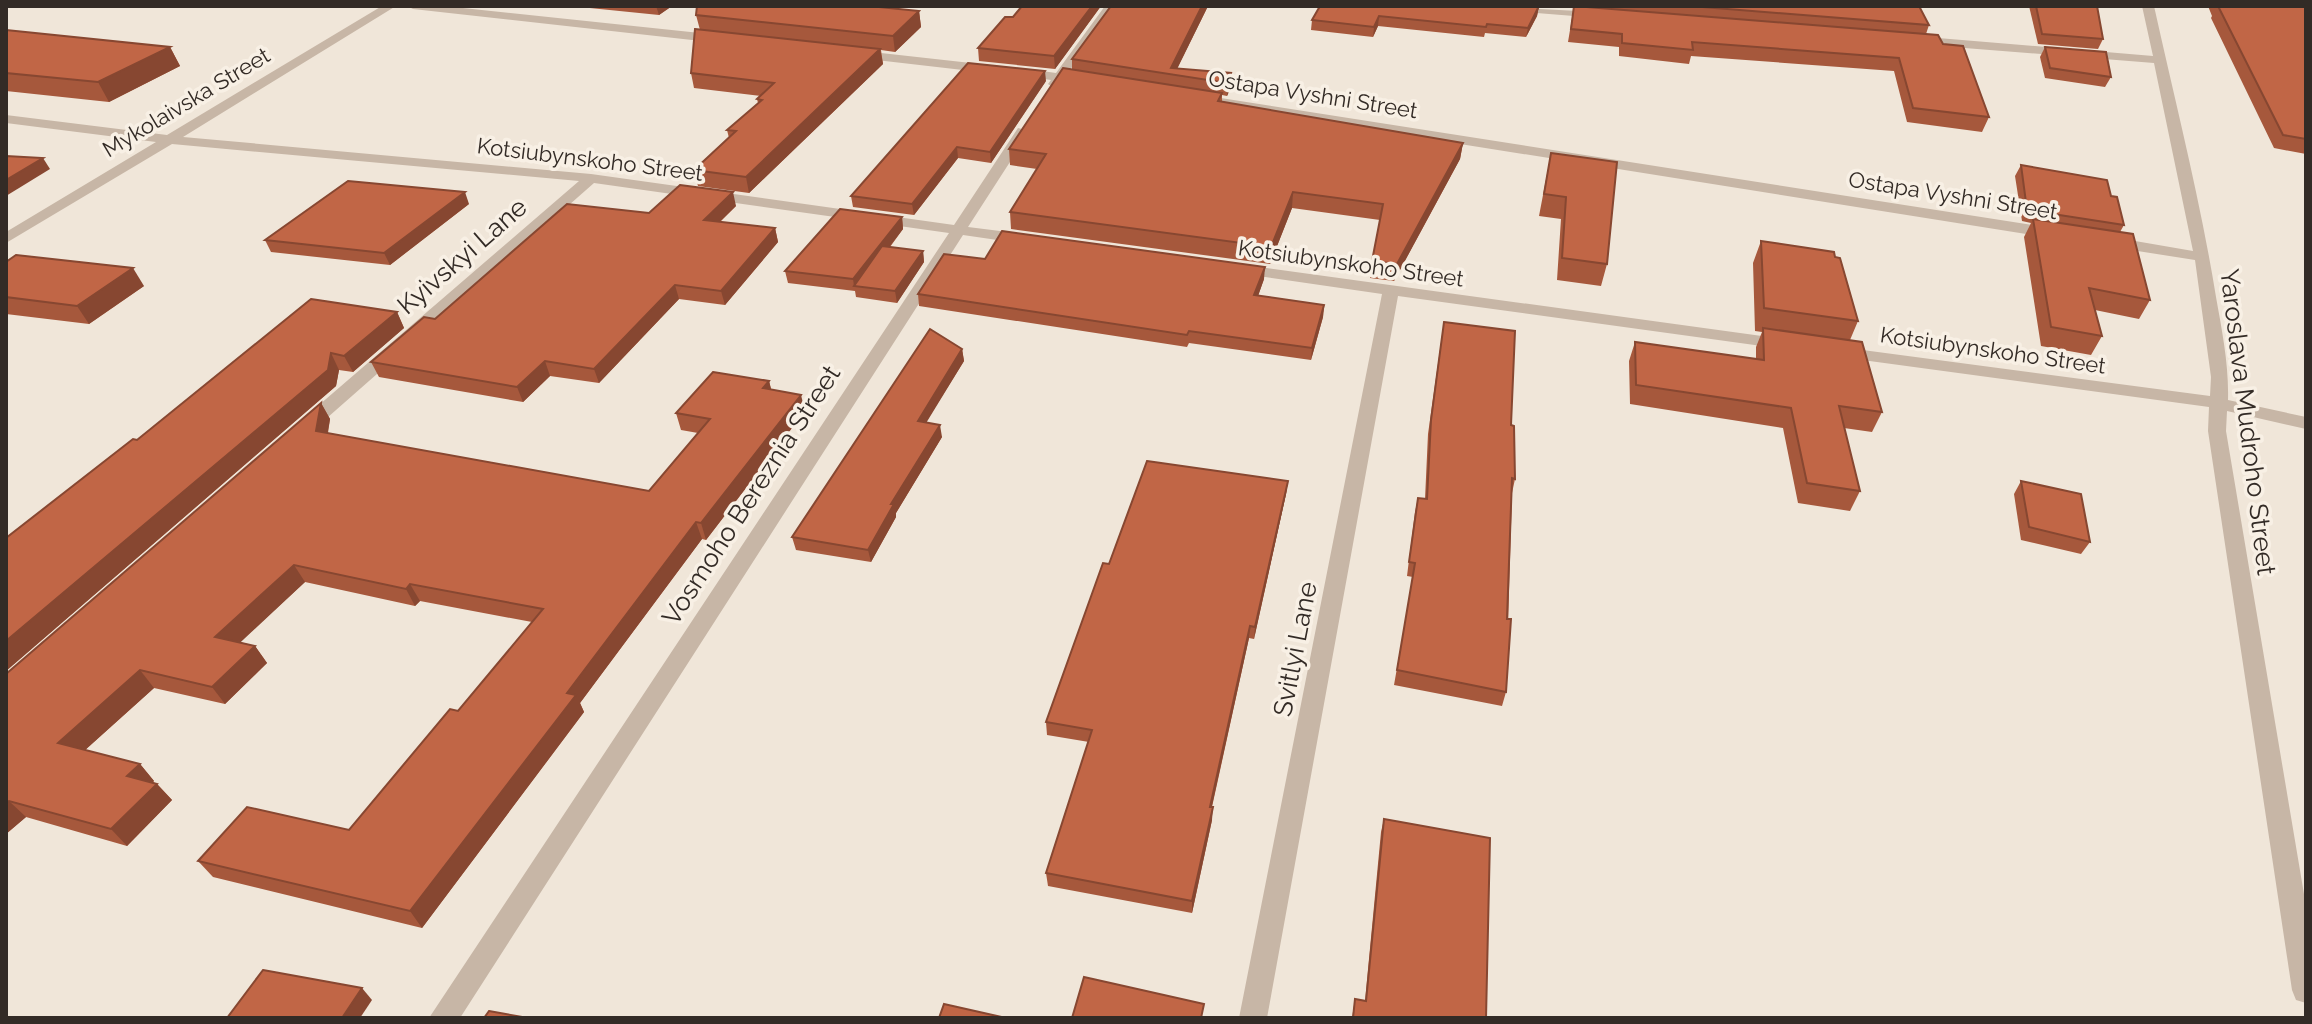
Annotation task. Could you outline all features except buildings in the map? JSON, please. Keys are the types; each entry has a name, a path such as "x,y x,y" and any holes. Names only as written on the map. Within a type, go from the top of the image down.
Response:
{"street":[{"name":"Mykolaivska Street","path":"6,238 165,139 390,6"},
{"path":"413,6 728,40"},
{"name":"Vosmoho Bereznia Street","path":"443,1018 957,230 1059,76 1111,6"},
{"path":"1488,6 1613,16"},
{"name":"Yaroslava Mudroho Street","path":"2148,6 2202,257 2220,377 2217,431 2306,990"},
{"path":"1895,38 2162,60"},
{"path":"839,52 996,69"},
{"path":"1012,71 1106,84"},
{"name":"Ostapa Vyshni Street","path":"1185,96 2061,234"},
{"name":"Kotsiubynskoho Street","path":"6,119 165,139 591,178 1035,241"},
{"name":"Kyivskyi Lane","path":"293,439 591,178"},
{"path":"2092,239 2202,257"},
{"name":"Kotsiubynskoho Street","path":"1221,267 1797,346"},
{"name":"Svitlyi Lane","path":"1253,1018 1391,291"},
{"name":"Kotsiubynskoho Street","path":"1828,350 2218,403 2306,423"}]}
